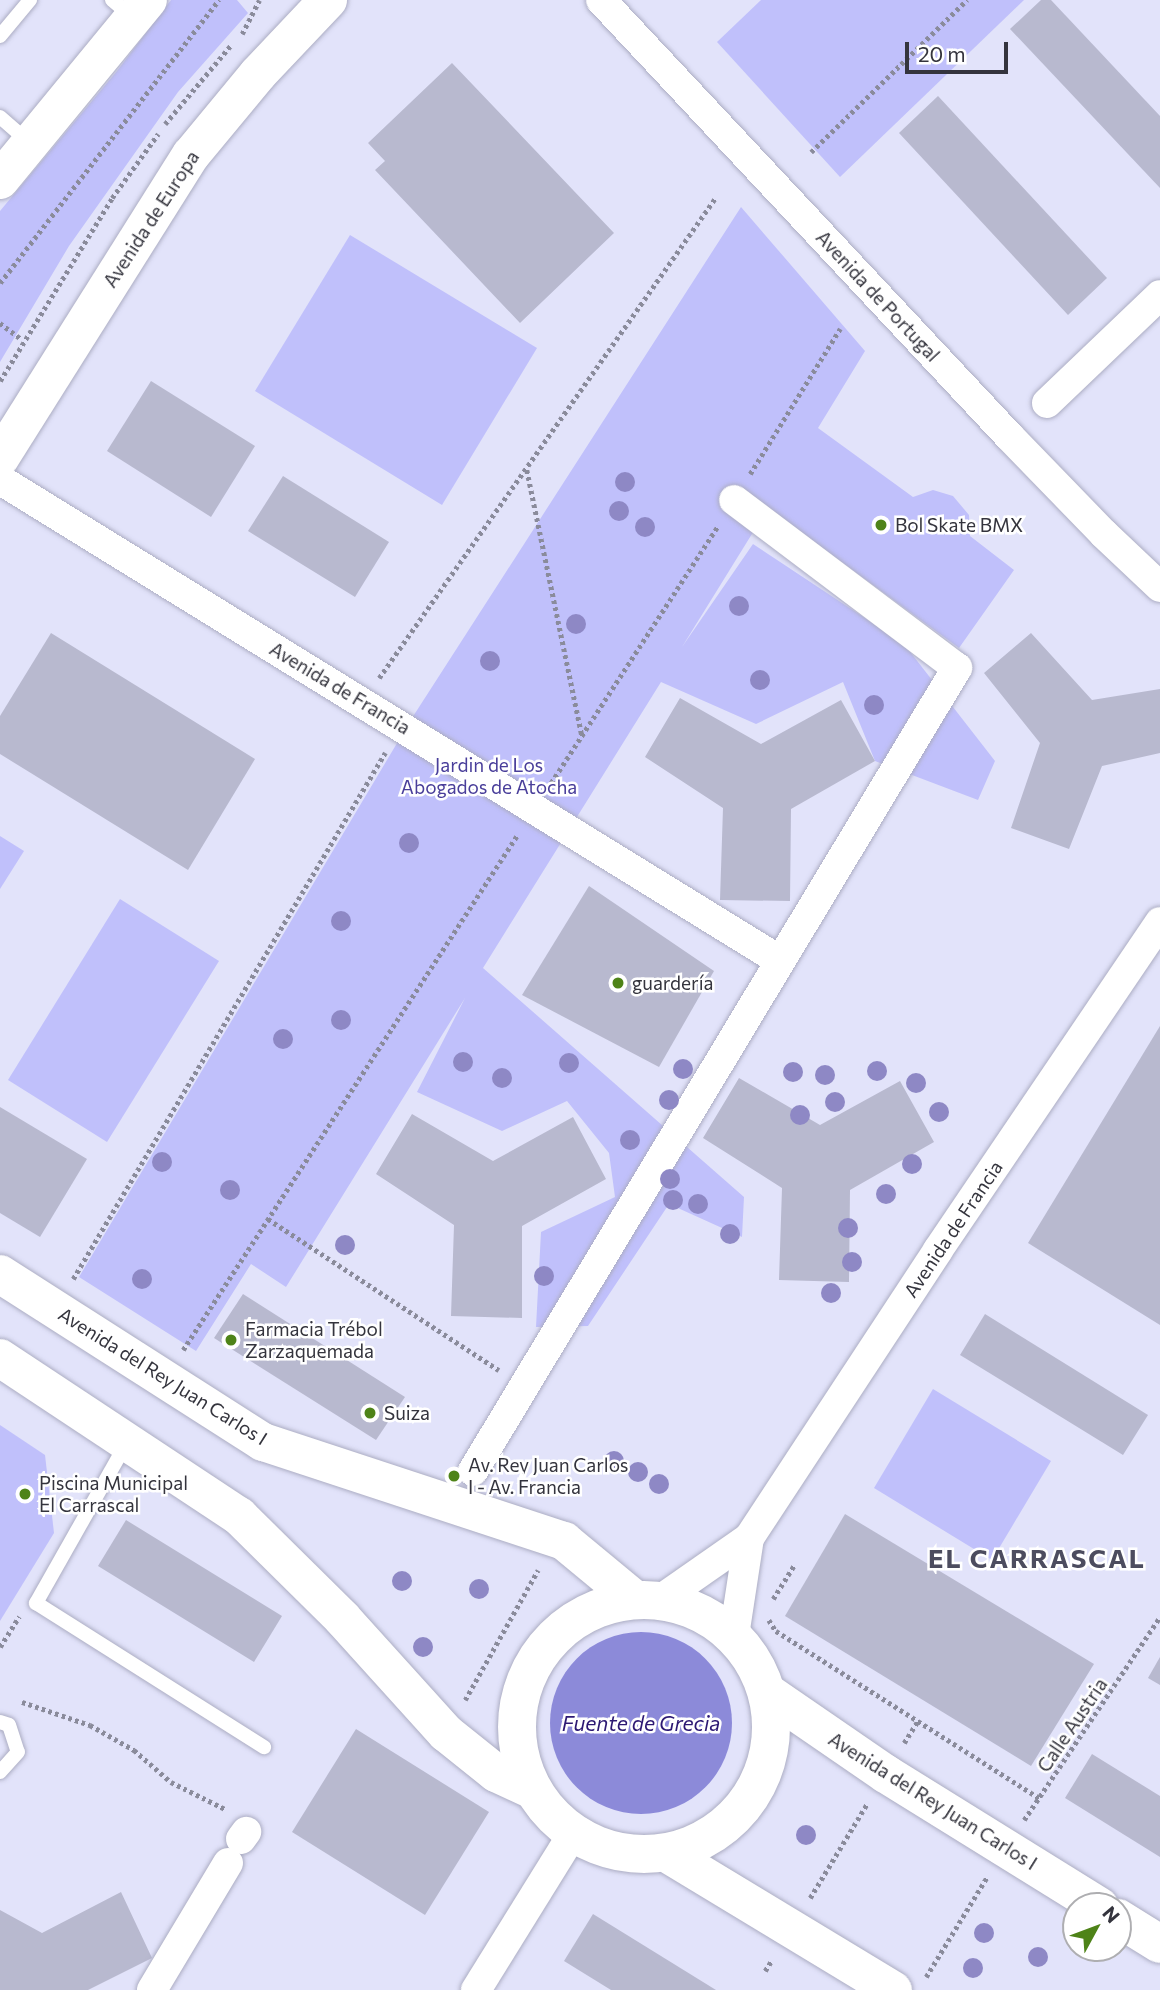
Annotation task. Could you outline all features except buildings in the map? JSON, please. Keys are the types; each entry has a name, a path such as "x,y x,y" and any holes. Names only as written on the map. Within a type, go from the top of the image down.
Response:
{"main road":[{"name":"Avenida de Europa","path":"3,471 184,165 258,74 328,0"},
{"path":"0,180 131,6"},
{"name":"Avenida del Rey Juan Carlos I","path":"0,1274 263,1442 564,1541 647,1600"},
{"path":"0,1358 128,1440 239,1516 342,1618 446,1733 496,1773 532,1790"},
{"path":"647,1600 708,1614 734,1636 755,1662 768,1693 772,1735 763,1777 741,1813 708,1840 668,1854 617,1853 572,1835 549,1814 532,1790 516,1741 521,1690 545,1645 585,1613 647,1600"},
{"name":"Avenida del Rey Juan Carlos I","path":"768,1693 886,1774 1078,1892"},
{"path":"668,1854 792,1928 909,1984"},
{"path":"1132,1927 1160,1944"}],"street":[{"name":"Avenida de Portugal","path":"601,0 1009,436 1104,534 1160,587"},
{"path":"1048,403 1160,295"},
{"name":"Avenida de Francia","path":"3,471 362,702 779,960"},
{"path":"473,1471 957,668 734,500"},
{"name":"Avenida de Francia","path":"734,1636 749,1538 969,1203 1160,922"},
{"name":"Avenida de Francia","path":"647,1600 749,1538"},
{"path":"476,1990 572,1835"},
{"path":"152,1990 235,1836"}],"lane":[{"path":"0,36 30,0"},
{"path":"0,117 30,143"},
{"path":"128,1440 36,1603 264,1747"},
{"path":"0,1722 9,1725 18,1752 0,1772"}],"path":[{"path":"0,283 219,0"},
{"path":"252,17 259,0"},
{"path":"811,152 967,0"},
{"path":"362,702 716,197"},
{"path":"0,323 20,338"},
{"path":"165,1379 734,500 840,329"},
{"path":"527,469 582,736"},
{"path":"71,1283 401,726"},
{"path":"268,1219 523,1385"},
{"path":"446,1733 556,1538"},
{"path":"771,1604 793,1566"},
{"path":"769,1611 768,1618 776,1630 1039,1798"},
{"path":"0,1647 19,1617"},
{"name":"Calle Austria","path":"909,1984 1006,1847 1160,1617"},
{"path":"0,1722 22,1702 90,1725 134,1750 235,1836"},
{"path":"792,1928 918,1721"}],"green space":[{"path":"171,0 237,0 248,13 178,92 69,246 0,362 0,211 117,71"},
{"path":"761,0 1024,0 840,177 717,42"},
{"name":"Jardin de Los Abogados de Atocha","path":"741,207 865,351 818,428 913,497 933,490 953,496 969,515 970,536 1014,570 959,648 768,508 682,647 753,544 904,644 995,761 978,800 875,761 843,682 756,724 661,682 483,968 744,1197 742,1237 669,1204 588,1326 536,1327 541,1232 615,1197 609,1153 567,1101 502,1131 417,1092 465,998 286,1287 251,1264 196,1351 79,1277 412,718"},
{"path":"350,235 537,348 442,505 255,391"},
{"path":"0,836 24,851 0,889"},
{"path":"120,899 219,961 107,1142 8,1080"},
{"path":"933,1389 1051,1461 992,1560 874,1488"},
{"name":"Piscina Municipal El Carrascal","path":"0,1425 45,1455 54,1533 0,1621"}],"water":[{"name":"Fuente de Grecia","path":"641,1632 676,1639 692,1647 705,1659 717,1672 725,1688 732,1723 725,1758 717,1774 705,1787 692,1799 676,1807 641,1814 606,1807 590,1799 577,1787 565,1774 557,1758 550,1723 557,1688 565,1672 577,1659 590,1647 606,1639"}],"place":[{"name":"Bol Skate BMX","path":"881,525"},
{"name":"guardería","path":"618,983"},
{"name":"Farmacia Trébol Zarzaquemada","path":"231,1340"},
{"name":"Suiza","path":"370,1413"},
{"name":"Av. Rey Juan Carlos I - Av. Francia","path":"454,1476"},
{"name":"Piscina Municipal El Carrascal","path":"25,1494"}],"district":[{"name":"EL CARRASCAL","path":"1037,1558"}]}
